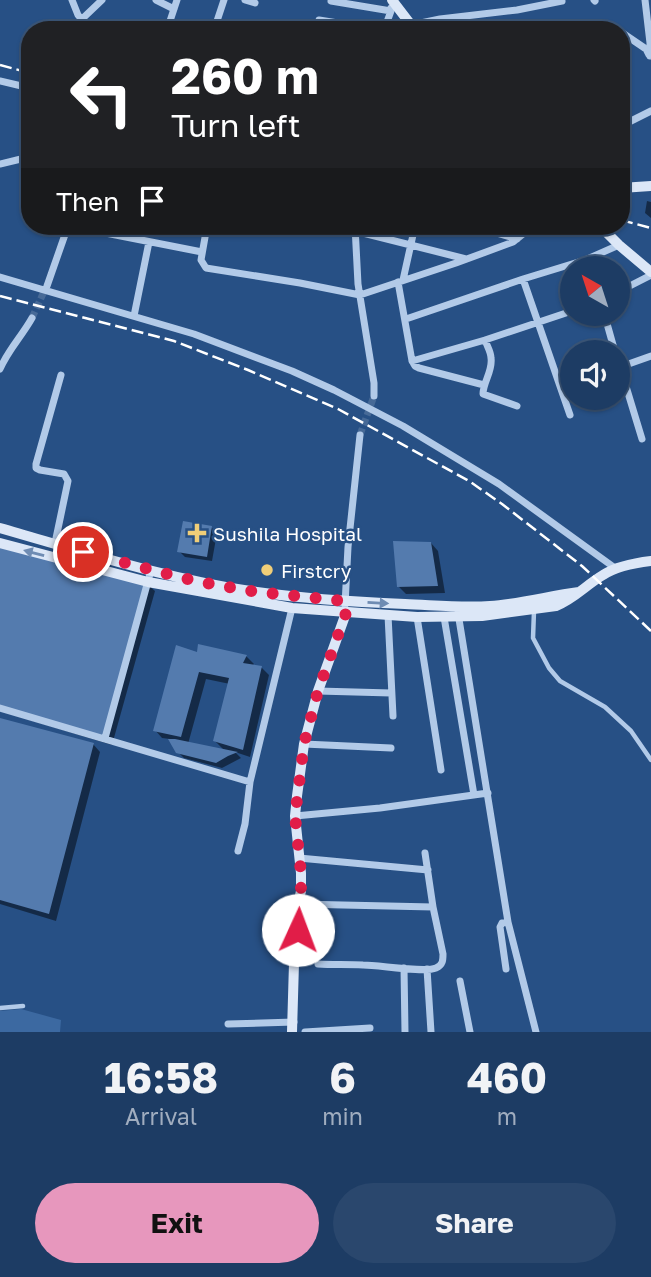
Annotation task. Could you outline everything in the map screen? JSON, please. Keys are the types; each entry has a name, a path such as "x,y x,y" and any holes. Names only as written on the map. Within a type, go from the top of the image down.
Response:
{"main road":[{"path":"391,4 407,21"},
{"path":"630,187 651,186"},
{"path":"609,235 651,273"},
{"path":"0,527 195,581 257,592 482,616 556,606 565,603 615,568 651,561"},
{"path":"0,543 148,582 292,608 346,613 444,617 490,606 581,592"},
{"path":"293,1027 294,963 301,891 295,816 304,744 318,691 346,613"}],"street":[{"path":"72,0 81,20 102,0"},
{"path":"156,0 174,9"},
{"path":"170,21 177,0"},
{"path":"219,21 224,0"},
{"path":"245,0 256,3"},
{"path":"645,0 650,57"},
{"path":"331,1 391,4 386,21"},
{"path":"433,21 562,1"},
{"path":"630,38 646,49 650,57"},
{"path":"0,81 21,86"},
{"path":"630,122 651,111"},
{"path":"0,164 21,159"},
{"path":"47,286 66,235"},
{"path":"114,235 202,252"},
{"path":"205,235 201,261 210,270 360,295 467,259 522,235"},
{"path":"355,235 355,259 374,396"},
{"path":"378,235 467,259"},
{"path":"413,235 401,281 412,361 419,368 484,385"},
{"path":"503,235 517,239"},
{"path":"134,316 149,242"},
{"path":"406,319 585,260 619,245"},
{"path":"630,285 651,273"},
{"path":"0,277 194,334 292,371 394,420 499,484 615,568"},
{"path":"523,279 570,415"},
{"path":"412,361 560,315"},
{"path":"0,369 8,351 32,318"},
{"path":"485,340 491,363 483,394 517,405"},
{"path":"630,361 651,356"},
{"path":"55,543 68,481 64,474 40,470 36,468 36,464 61,375"},
{"path":"630,400 642,439"},
{"path":"346,613 348,547 360,435"},
{"path":"105,738 152,570"},
{"path":"239,851 250,782 292,608"},
{"path":"458,612 509,922 536,1032"},
{"path":"388,615 393,716"},
{"path":"417,617 441,770"},
{"path":"444,617 474,795"},
{"path":"318,691 391,693"},
{"path":"0,708 250,782"},
{"path":"304,744 391,748"},
{"path":"295,816 380,808 488,793"},
{"path":"318,964 427,969 437,967 443,961 425,853"},
{"path":"299,858 428,870"},
{"path":"298,904 433,907"},
{"path":"506,969 500,927 502,923 509,922"},
{"path":"404,968 405,1032"},
{"path":"427,969 431,1032"},
{"path":"460,981 470,1032"},
{"path":"228,1024 293,1027"},
{"path":"305,1032 370,1028"}],"lane":[{"path":"534,610 533,638 549,668 560,681 605,707 631,731 651,760"},
{"path":"0,1007 23,1006"}],"shaded area":[{"path":"21,1009 61,1020 60,1032 0,1032 0,1011"}],"building":[{"path":"183,521 212,526 207,557 177,552"},
{"path":"393,541 431,542 438,586 397,587"},
{"path":"0,542 148,582 105,738 0,706"},
{"path":"198,644 247,655 243,663 262,666 243,750 213,741 229,678 199,672 181,737 153,731 176,645 197,652"},
{"path":"0,718 94,743 49,914 0,900"},
{"path":"168,739 238,752 216,763 176,753"}],"tunnel":[{"path":"32,318 46,287"},
{"path":"360,435 374,396"}],"railway":[{"path":"0,65 21,71"},
{"path":"630,222 651,228"},
{"path":"0,296 174,341 338,409 469,481 502,504 582,566 651,631"}],"place":[{"name":"Sushila Hospital","path":"197,533"},
{"name":"Firstcry","path":"267,570"}],"route":[{"path":"83,552 195,581 257,592 345,601 346,613 318,691 304,744 295,816 301,873 298,930"}]}
